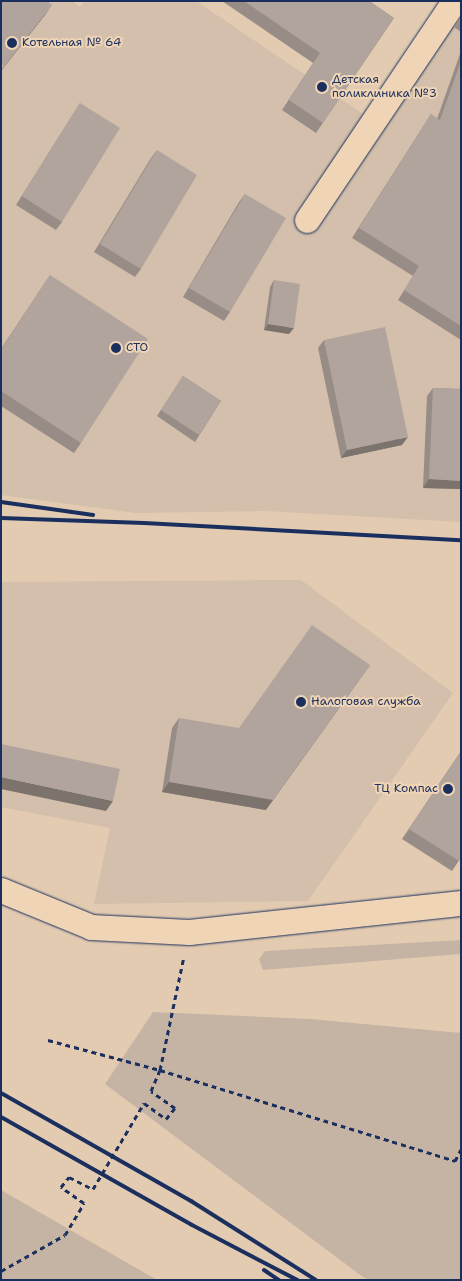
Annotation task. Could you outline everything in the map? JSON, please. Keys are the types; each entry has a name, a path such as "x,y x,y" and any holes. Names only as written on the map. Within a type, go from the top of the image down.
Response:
{"lane":[{"path":"307,220 454,1"},
{"path":"1,890 90,927 188,932 461,903"}],"path":[{"path":"1,1271 65,1235 84,1203 61,1187 69,1176 93,1189 144,1103 166,1119 175,1108 151,1091 160,1070 188,932"},
{"path":"48,1040 160,1070 455,1161 461,1149"}],"shaded area":[{"path":"1,1 72,1 80,7 85,1 196,1 384,128 461,12 461,522 265,511 136,513 1,495"},
{"path":"301,580 453,693 308,901 94,904 110,828 1,807 1,582"},
{"path":"461,940 461,954 263,970 259,959 265,951"},
{"path":"153,1012 310,1019 461,1033 461,1280 369,1280 363,1277 105,1084"},
{"path":"1,1190 157,1280 1,1280"}],"building":[{"name":"Котельная № 64","path":"1,1 47,1 52,5 4,66 1,64"},
{"name":"Детская поликлиника №3","path":"244,1 369,1 394,18 323,123 289,100 320,53"},
{"path":"461,61 461,326 404,290 419,266 359,228 431,114 440,120"},
{"path":"80,103 120,128 62,222 22,196"},
{"path":"157,150 197,175 141,269 100,244"},
{"path":"245,194 286,218 230,312 189,288"},
{"path":"50,275 148,339 81,443 1,391 1,350"},
{"path":"274,280 300,284 294,328 268,324"},
{"path":"385,327 408,437 347,450 324,340"},
{"path":"183,376 221,401 199,435 161,410"},
{"path":"433,388 461,389 461,481 429,479"},
{"name":"Налоговая служба","path":"312,625 370,665 273,800 169,782 179,718 239,728"},
{"path":"1,744 120,769 113,801 1,777"},
{"name":"ТЦ Компас","path":"461,751 461,858 459,861 409,829"}],"railway":[{"path":"1,502 93,515"},
{"path":"1,518 144,523 461,540"},
{"path":"1,1093 191,1201 316,1280"},
{"path":"1,1117 192,1225 297,1280"},
{"path":"264,1270 279,1280"}],"place":[{"name":"Котельная № 64","path":"12,43"},
{"name":"Детская поликлиника №3","path":"322,87"},
{"name":"СТО","path":"116,348"},
{"name":"Налоговая служба","path":"301,702"},
{"name":"ТЦ Компас","path":"448,789"}]}
